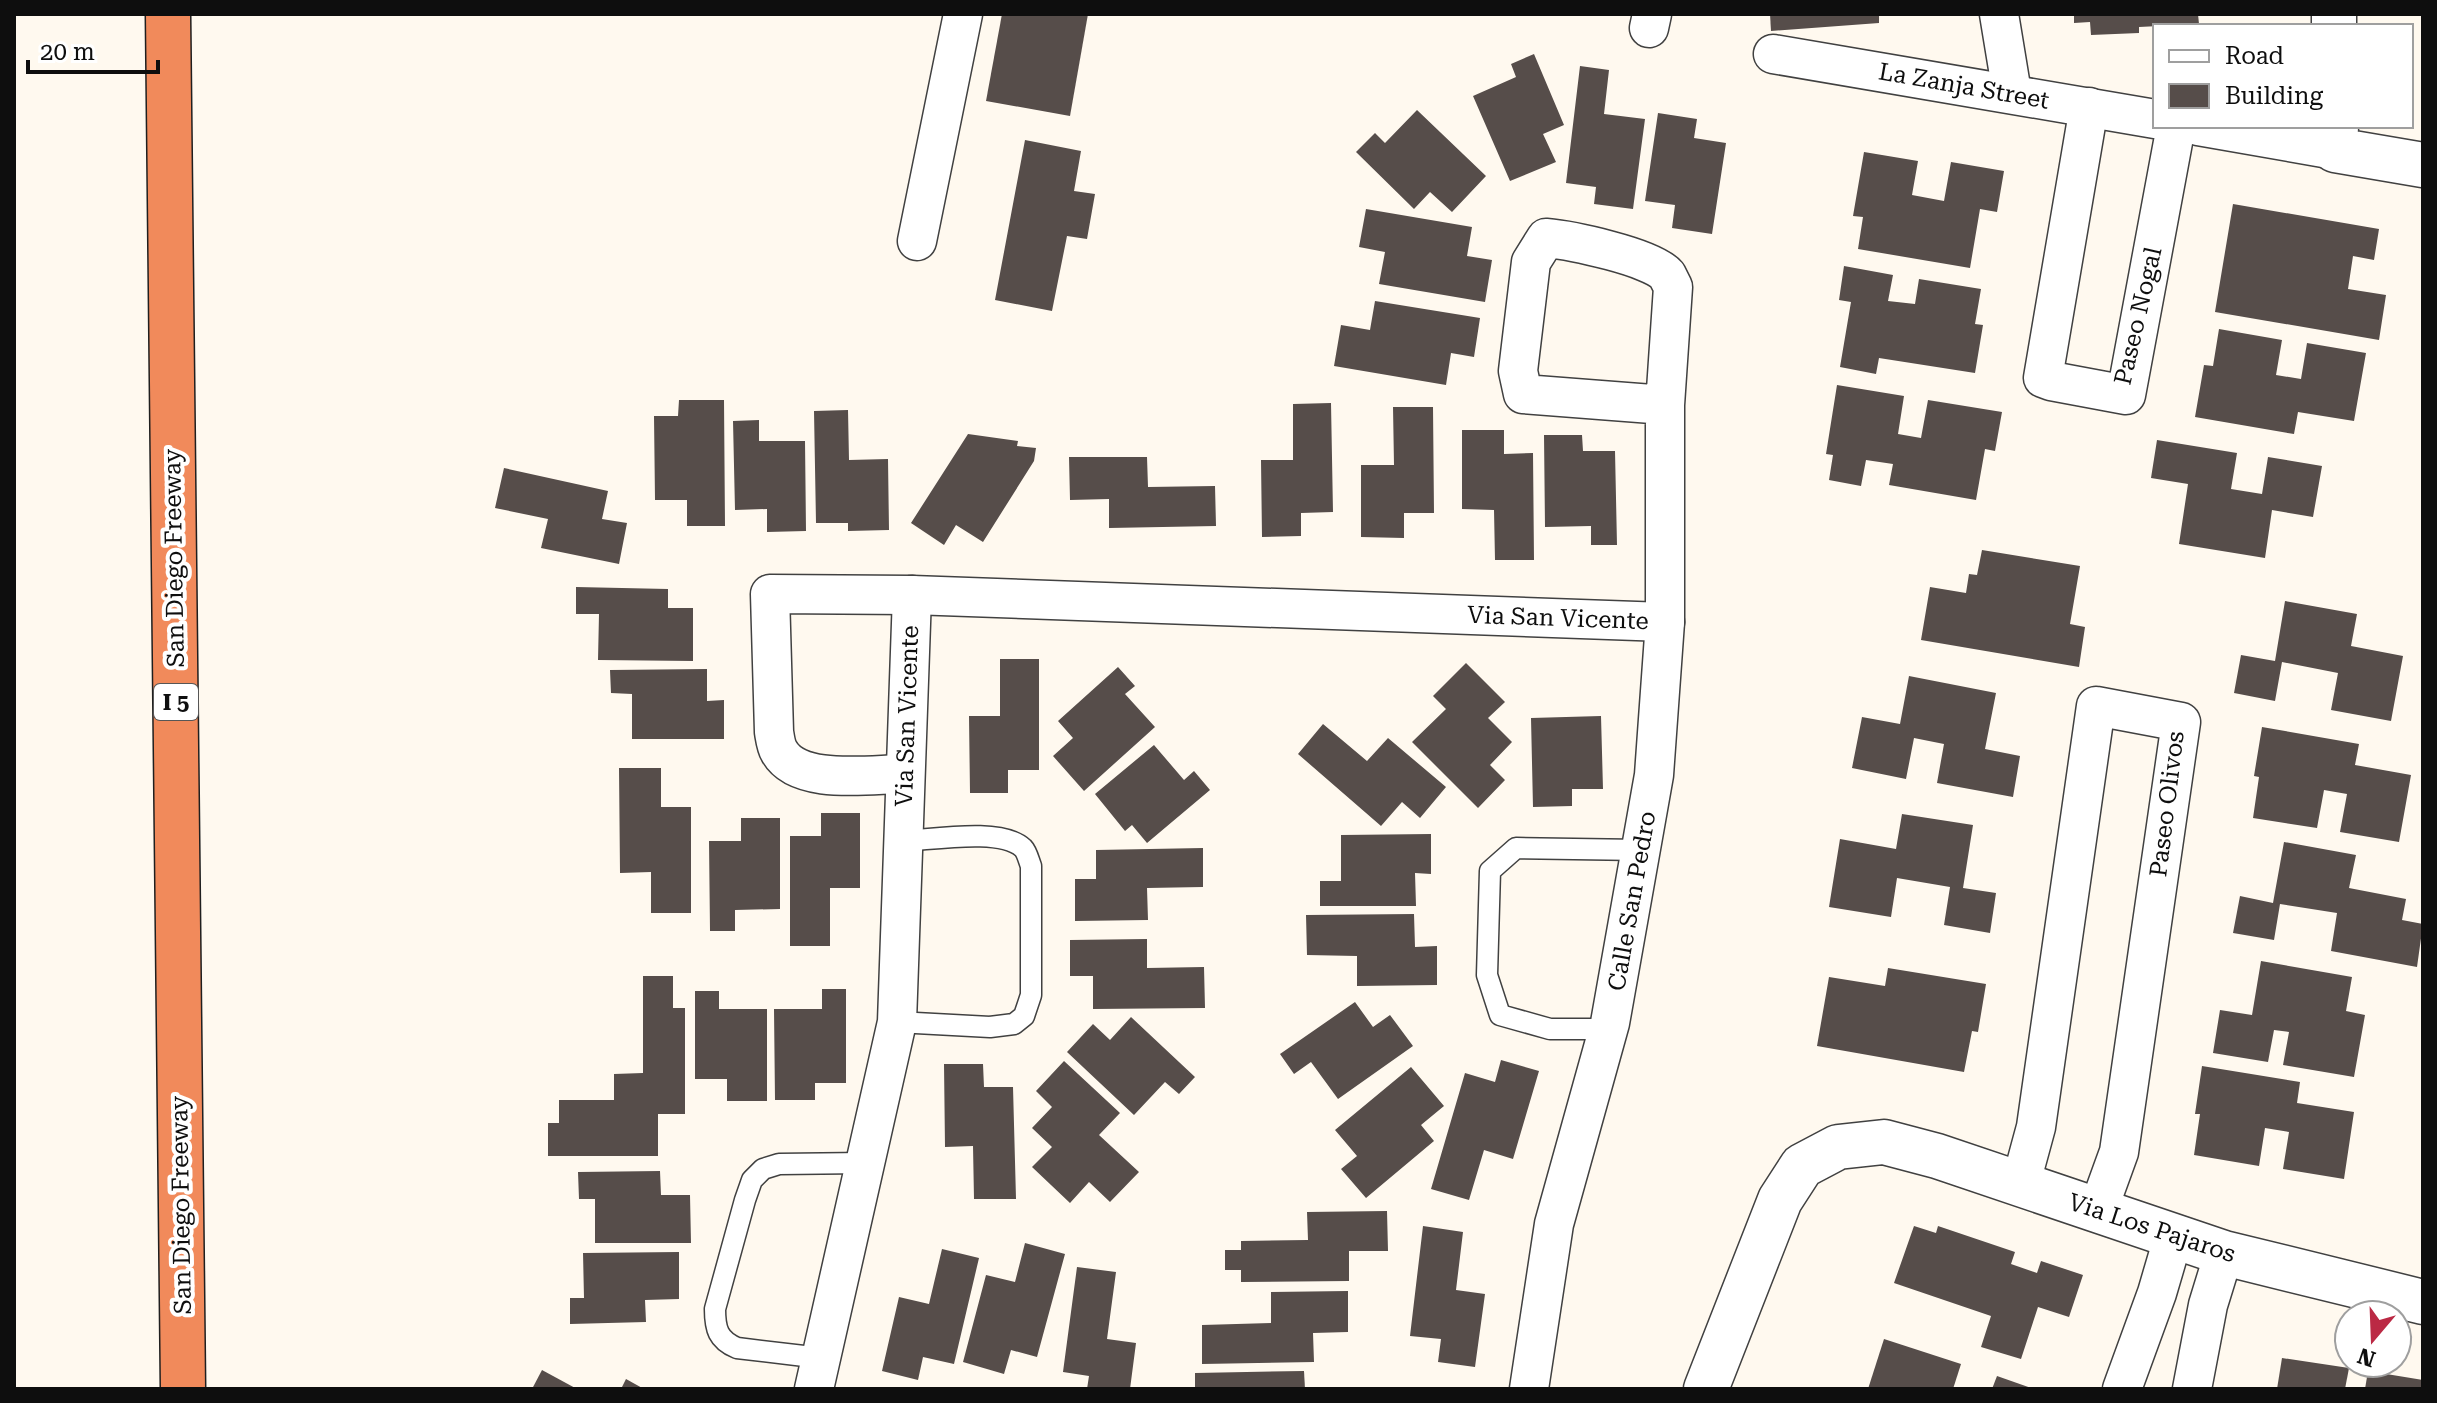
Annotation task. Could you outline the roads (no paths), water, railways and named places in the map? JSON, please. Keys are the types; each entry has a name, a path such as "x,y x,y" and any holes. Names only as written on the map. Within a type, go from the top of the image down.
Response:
{"highway":[{"name":"San Diego Freeway","path":"168,14 183,1389"}],"street":[{"path":"917,241 963,14"},
{"path":"1999,14 2012,93"},
{"name":"La Zanja Street","path":"1773,54 2153,119"},
{"name":"Paseo Nogal","path":"2089,107 2043,378 2051,381 2126,395 2176,128"},
{"path":"2221,128 2336,138 2423,165"},
{"name":"Calle San Pedro","path":"1529,1389 1554,1224 1608,1029 1654,775 1665,622 1665,405 1673,287 1666,274 1651,265 1574,241 1546,238 1531,262 1518,371 1523,394 1665,405"},
{"path":"905,774 812,774 793,765 779,751 774,732 770,594 912,595"},
{"name":"Via San Vicente","path":"818,1374 897,1022 912,595 1665,622"},
{"name":"Paseo Olivos","path":"2020,1186 2036,1127 2096,706 2181,722 2119,1152 2098,1210"},
{"name":"Via Los Pajaros","path":"1706,1389 1780,1200 1802,1166 1838,1147 1884,1142 1937,1156 2224,1253 2423,1302"},
{"path":"2122,1389 2157,1293 2174,1235"},
{"path":"2192,1389 2208,1305 2224,1253"}],"lane":[{"path":"897,1022 990,1027 1014,1024 1024,1016 1031,995 1031,866 1024,849 1004,838 902,841"},
{"path":"1608,1029 1550,1029 1500,1015 1487,975 1490,871 1516,848 1641,850"},
{"path":"818,1374 725,1343 718,1335 715,1309 745,1200 752,1180 763,1169 779,1164 865,1163"}]}
